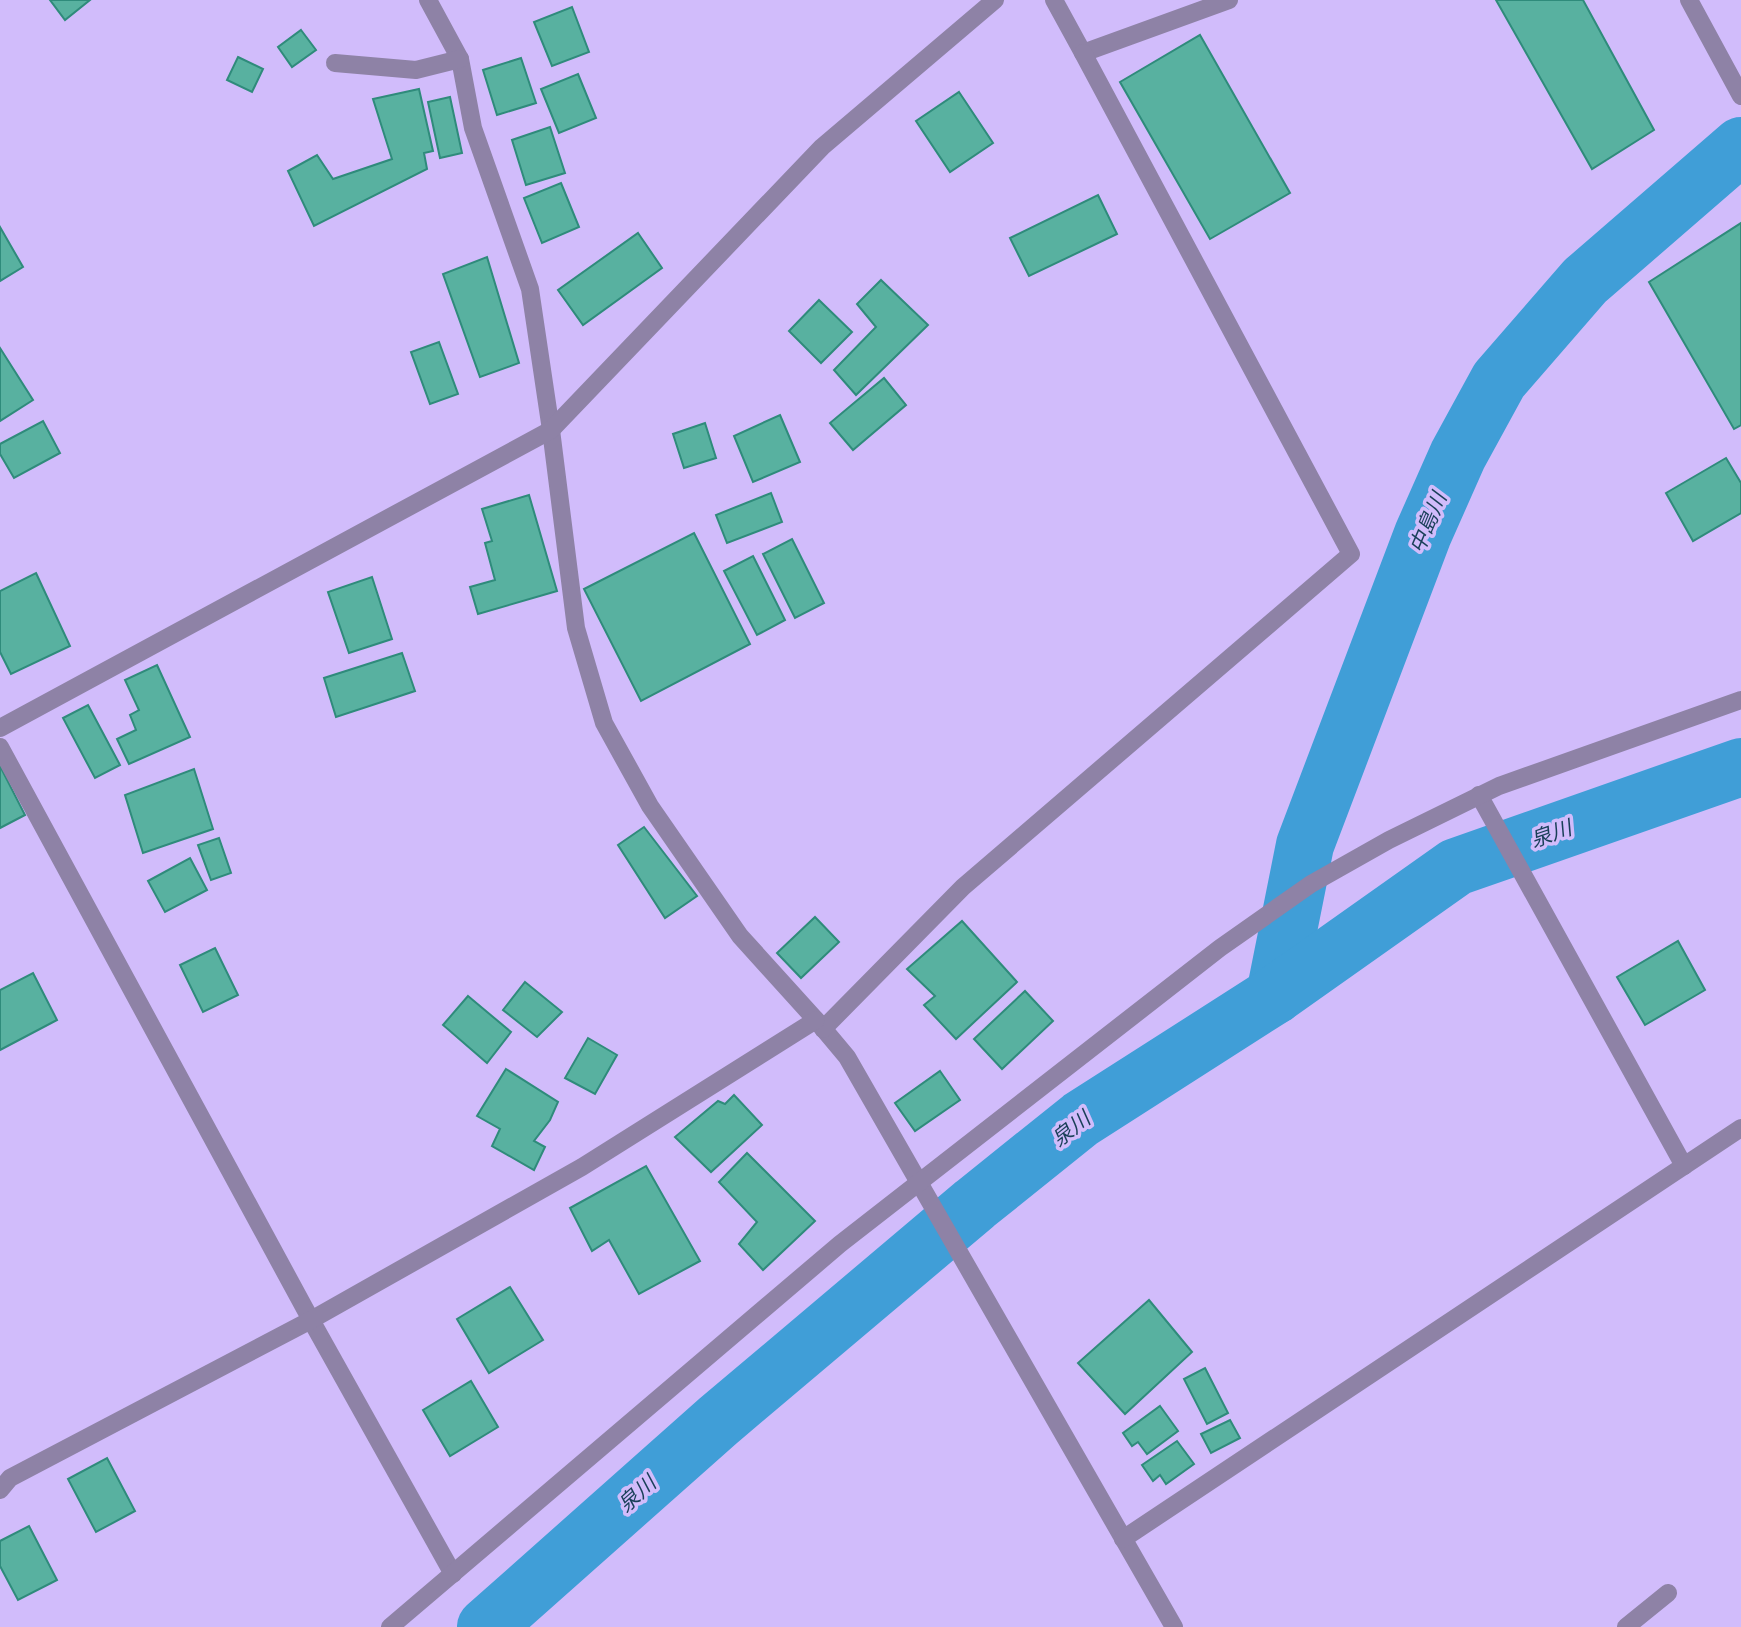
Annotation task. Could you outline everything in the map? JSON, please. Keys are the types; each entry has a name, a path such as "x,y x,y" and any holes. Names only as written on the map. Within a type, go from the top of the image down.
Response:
{"street":[{"path":"428,0 460,59 473,128 530,289 576,628 604,723 650,806 740,936 820,1024 846,1057 1174,1627"},
{"path":"0,728 551,430 822,147 995,0"},
{"path":"0,1490 10,1478 312,1320 582,1167 820,1024 963,887 1351,554 1054,0"},
{"path":"1083,53 1229,0"},
{"path":"1689,0 1741,96"},
{"path":"335,63 416,70 460,59"},
{"path":"390,1627 840,1244 1220,948 1311,884 1389,840 1499,786 1741,700"},
{"path":"0,747 453,1574"},
{"path":"1480,797 1684,1166"},
{"path":"1124,1539 1741,1128"},
{"path":"1626,1627 1668,1593"}],"building":[{"path":"50,0 90,0 65,20"},
{"path":"1496,0 1583,0 1654,130 1592,169"},
{"path":"572,7 589,52 552,66 534,22"},
{"path":"301,30 316,50 292,67 278,47"},
{"path":"1200,35 1290,193 1210,239 1120,82"},
{"path":"238,57 263,69 252,92 227,80"},
{"path":"521,58 536,103 497,115 483,70"},
{"path":"578,74 596,118 559,133 541,89"},
{"path":"419,89 433,151 424,153 427,169 314,226 288,171 317,155 333,179 392,159 373,99"},
{"path":"959,92 993,143 950,172 916,121"},
{"path":"450,97 462,153 440,158 428,102"},
{"path":"550,127 565,173 526,185 512,140"},
{"path":"561,183 579,227 542,243 524,198"},
{"path":"1098,195 1117,234 1029,276 1010,238"},
{"path":"1741,223 1741,425 1734,429 1649,282"},
{"path":"0,227 23,267 0,281"},
{"path":"638,233 662,268 583,325 558,290"},
{"path":"487,257 519,363 480,377 443,274"},
{"path":"881,280 928,325 856,395 834,370 876,327 857,304"},
{"path":"819,300 852,332 821,363 789,331"},
{"path":"439,342 458,394 430,404 411,352"},
{"path":"0,348 33,400 0,421"},
{"path":"884,378 906,405 853,450 830,423"},
{"path":"780,415 800,462 753,482 734,436"},
{"path":"43,421 60,453 14,478 0,454 0,444"},
{"path":"705,423 716,458 684,468 673,434"},
{"path":"1726,458 1741,483 1741,513 1693,541 1666,493"},
{"path":"771,493 782,522 727,543 716,515"},
{"path":"529,495 557,591 478,614 470,587 495,580 485,543 492,541 482,509"},
{"path":"694,533 750,644 641,701 584,589"},
{"path":"792,539 824,603 795,618 763,554"},
{"path":"753,556 785,620 757,635 724,571"},
{"path":"36,573 70,646 11,674 0,652 0,591"},
{"path":"372,577 392,639 349,653 328,592"},
{"path":"402,653 415,691 336,717 324,678"},
{"path":"157,665 190,737 129,764 117,739 136,730 130,715 139,710 125,680"},
{"path":"88,705 120,765 95,778 63,718"},
{"path":"0,766 25,815 0,828"},
{"path":"194,769 213,829 143,853 125,795"},
{"path":"644,827 697,896 665,918 618,845"},
{"path":"219,838 231,873 211,880 198,845"},
{"path":"190,858 207,890 165,912 148,881"},
{"path":"815,917 839,942 801,978 777,953"},
{"path":"962,921 1017,982 956,1039 924,1005 935,996 907,969"},
{"path":"1678,941 1705,990 1645,1025 1617,977"},
{"path":"215,948 238,995 203,1012 180,965"},
{"path":"33,973 57,1020 0,1050 0,990"},
{"path":"525,982 562,1012 537,1037 503,1010"},
{"path":"1025,991 1053,1021 1002,1069 974,1039"},
{"path":"468,996 511,1032 487,1063 443,1025"},
{"path":"588,1038 617,1055 595,1094 565,1078"},
{"path":"506,1069 558,1102 550,1120 534,1141 545,1147 534,1170 492,1146 500,1129 477,1116"},
{"path":"940,1071 960,1100 915,1131 895,1103"},
{"path":"734,1095 762,1125 711,1172 675,1137 718,1101 725,1104"},
{"path":"747,1153 815,1221 763,1270 739,1244 757,1222 719,1182"},
{"path":"646,1166 700,1261 639,1294 609,1240 592,1251 570,1208"},
{"path":"510,1287 543,1340 489,1373 457,1319"},
{"path":"1149,1300 1192,1352 1125,1414 1078,1363"},
{"path":"1205,1368 1228,1413 1207,1424 1184,1379"},
{"path":"471,1381 498,1427 450,1456 423,1410"},
{"path":"1160,1406 1178,1431 1147,1454 1138,1442 1132,1446 1123,1433"},
{"path":"1230,1420 1240,1438 1211,1453 1201,1434"},
{"path":"1177,1441 1194,1464 1166,1484 1160,1475 1153,1481 1142,1465"},
{"path":"107,1458 135,1511 96,1532 68,1479"},
{"path":"29,1526 57,1580 18,1600 0,1566 0,1541"}],"waterway":[{"name":"中島川","path":"1275,995 1305,845 1423,534 1458,455 1499,380 1585,281 1741,146"},
{"name":"泉川","path":"486,1627 718,1421 975,1204 1081,1119 1275,995 1456,867 1741,767"}]}
